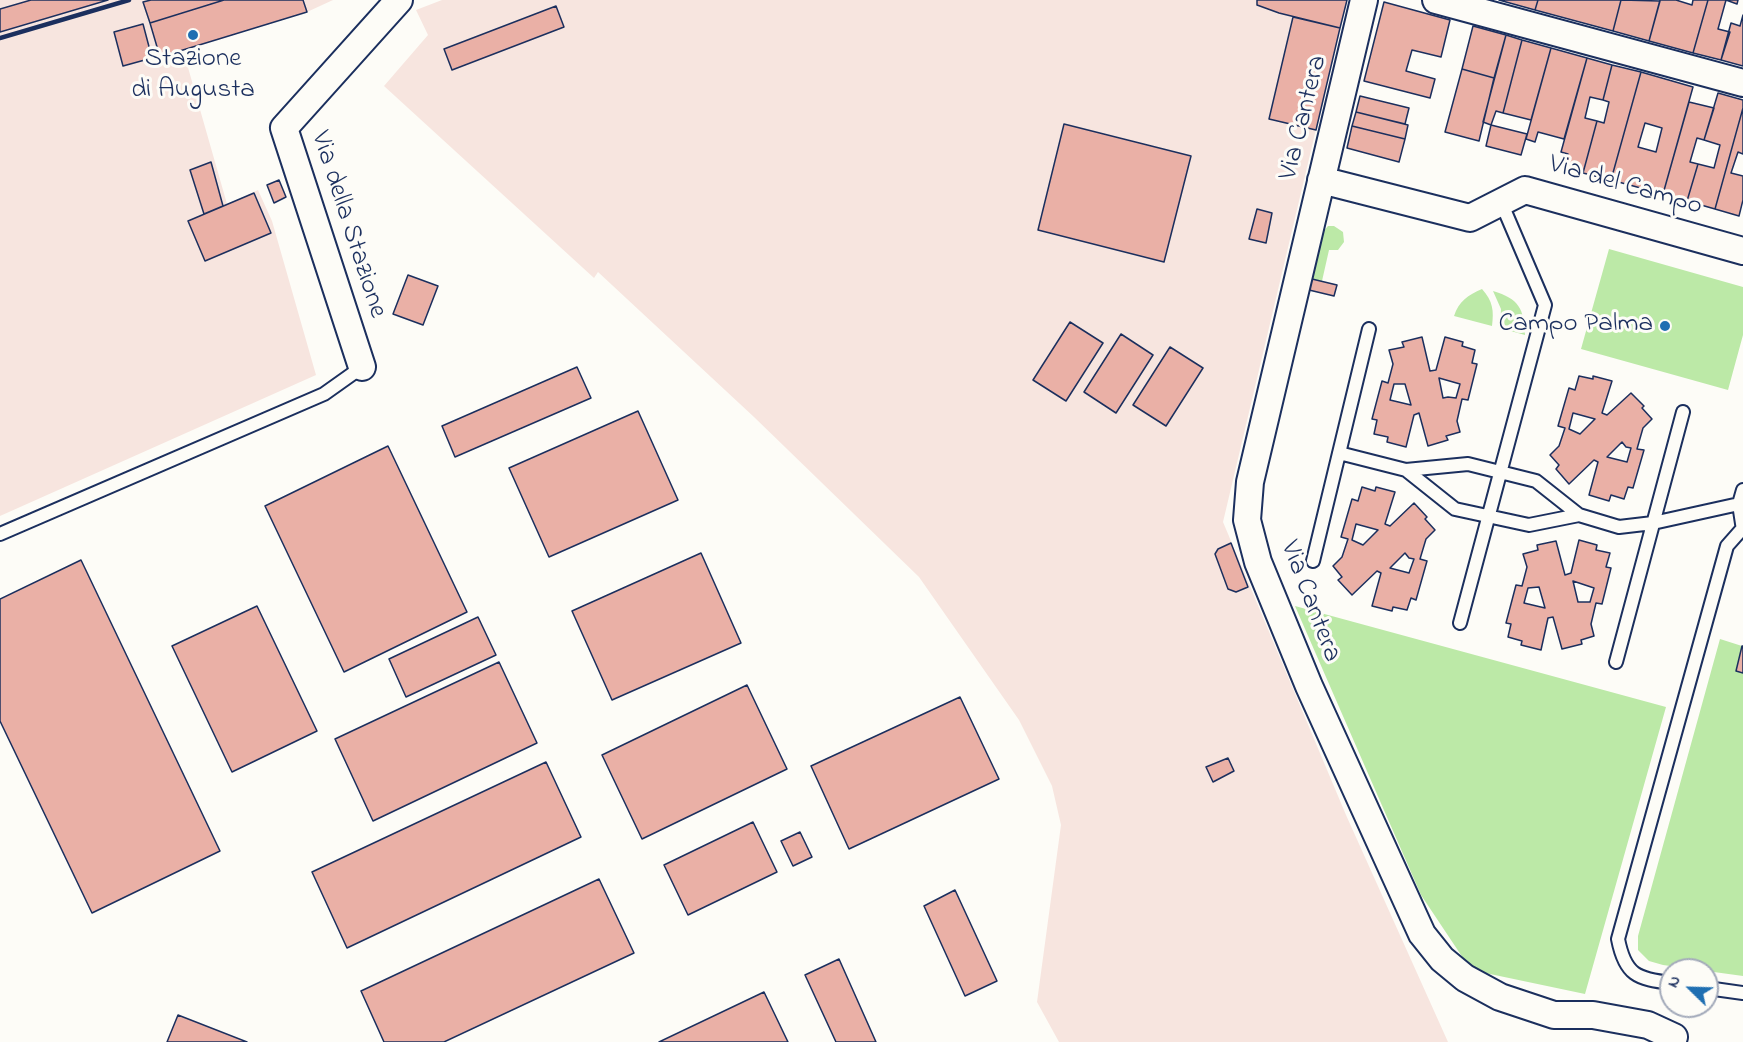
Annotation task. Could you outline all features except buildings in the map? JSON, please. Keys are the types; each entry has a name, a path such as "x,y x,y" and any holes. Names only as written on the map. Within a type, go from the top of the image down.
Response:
{"street":[{"name":"Via della Stazione","path":"362,367 284,128 399,0"},
{"name":"Via Cantera","path":"1364,0 1250,482 1247,520 1258,562 1305,676 1422,934 1442,959 1465,978 1500,997 1554,1015 1593,1014 1648,1026 1674,1037"},
{"path":"1436,0 1743,83"},
{"name":"Via del Campo","path":"1321,180 1470,218 1525,190 1743,251"}],"lane":[{"path":"1460,623 1545,305 1501,202"},
{"path":"1313,561 1369,329"},
{"path":"0,534 324,394 362,367"},
{"path":"1616,662 1683,412"},
{"path":"1339,453 1406,470 1468,464 1536,481 1579,515 1619,527 1653,523 1739,504"},
{"path":"1406,470 1455,509 1529,525 1579,515"},
{"path":"1659,981 1648,980 1632,972 1621,958 1618,939 1727,546 1743,530 1739,504 1743,490"},
{"path":"1719,990 1743,993"}],"shaded area":[{"path":"0,0 333,0 307,12 183,50 227,204 258,190 272,221 316,375 0,516"},
{"path":"442,0 1257,0 1258,5 1279,13 1340,28 1223,522 1346,815 1448,1042 1059,1042 1037,1002 1061,825 1052,786 1019,720 919,577 754,417 598,272 594,278 384,86 428,35 416,10"}],"green space":[{"path":"1328,226 1334,226 1343,232 1344,242 1338,250 1329,250 1322,281 1312,279 1323,232"},
{"name":"Campo Palma","path":"1609,249 1743,287 1743,335 1728,390 1581,349"},
{"path":"1482,289 1492,306 1492,326 1454,316 1465,299"},
{"path":"1493,291 1509,297 1518,306 1523,318 1525,335 1500,328 1501,309"},
{"path":"1295,606 1666,707 1585,994 1471,970 1421,895"},
{"path":"1720,639 1742,646 1736,671 1743,673 1743,976 1719,973 1719,958 1659,958 1659,964 1649,961 1638,950 1638,936"}],"railway":[{"path":"0,38 129,0"}],"place":[{"name":"Stazione di Augusta","path":"193,35"},
{"name":"Campo Palma","path":"1665,326"}]}
